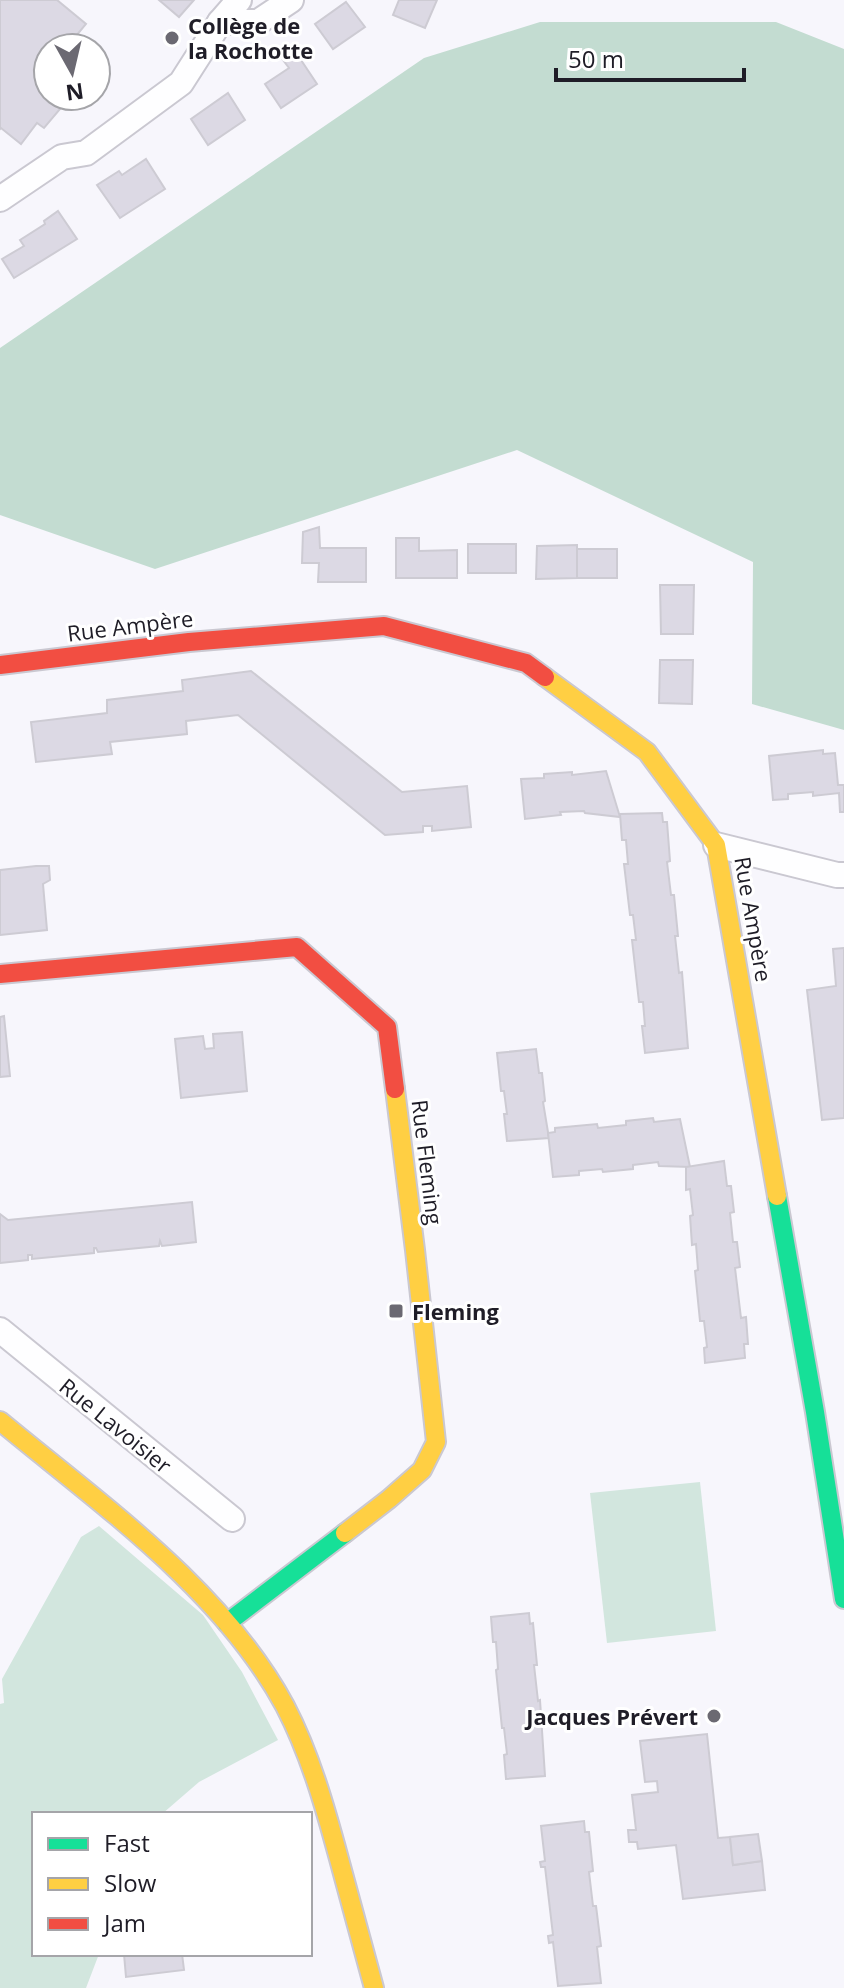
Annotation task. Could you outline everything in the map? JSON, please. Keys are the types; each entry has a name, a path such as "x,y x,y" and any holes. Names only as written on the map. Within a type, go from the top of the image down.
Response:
{"street":[{"path":"0,199 62,157 86,153 181,83 220,22 239,0"},
{"path":"220,22 258,22 291,0"},
{"name":"Rue Ampère","path":"0,665 189,642 384,626 526,663 647,752 716,845 825,1470 844,1599"},
{"path":"716,845 844,875"},
{"name":"Rue Fleming","path":"0,974 297,947 387,1027 436,1442 422,1470 389,1499 227,1623"},
{"name":"Rue Lavoisier","path":"0,1330 232,1519"},
{"path":"0,1421 172,1563 227,1623 269,1679 286,1708 320,1789 374,1988"}],"green space":[{"path":"540,22 776,22 844,49 844,730 752,704 753,562 517,450 155,569 0,515 0,348 424,58"},
{"path":"700,1482 716,1631 607,1643 590,1493"},
{"path":"99,1526 203,1615 242,1672 278,1740 199,1782 164,1812 32,1812 32,1956 98,1956 86,1988 0,1988 2,1679 81,1537"}],"building":[{"path":"0,0 57,0 86,24 79,32 32,32 32,112 58,112 44,128 37,123 21,144 0,129"},
{"path":"159,0 194,0 179,17"},
{"path":"399,0 437,0 425,28 393,15"},
{"path":"346,2 365,27 333,49 315,24"},
{"path":"293,48 317,84 281,108 265,84 289,68 280,56"},
{"path":"228,93 245,120 208,145 191,119"},
{"path":"146,159 165,189 120,218 97,185 119,171 122,175"},
{"path":"58,211 77,239 14,278 2,259 24,246 20,240 45,224 44,221"},
{"path":"319,527 320,548 366,548 366,582 318,582 319,563 302,563 303,532"},
{"path":"396,538 419,538 419,551 457,550 457,578 396,578"},
{"path":"468,544 516,544 516,573 468,573"},
{"path":"577,545 577,578 536,579 537,546"},
{"path":"577,549 617,549 617,578 577,578"},
{"path":"660,585 694,585 693,634 661,634"},
{"path":"660,660 693,660 692,704 659,703"},
{"path":"251,671 402,792 467,786 471,827 432,831 432,826 423,826 423,832 385,835 238,715 186,721 187,734 110,742 112,754 36,762 31,722 107,713 107,700 183,691 182,680"},
{"path":"823,750 823,754 835,753 838,785 844,785 844,812 840,812 839,793 813,796 813,792 788,794 788,799 773,800 769,756"},
{"path":"606,771 620,817 584,811 525,819 521,779 544,778 544,774"},
{"path":"662,813 663,822 667,822 670,861 667,862 671,895 674,895 678,936 675,936 679,973 682,972 688,1048 645,1053 643,1002 639,1002 632,940 636,940 624,864 628,864 626,840 622,840 620,814"},
{"path":"49,866 50,880 43,884 47,930 0,935 0,870"},
{"path":"844,948 844,1118 822,1120 807,990 836,986 833,949"},
{"path":"4,1016 10,1076 0,1077 0,1017"},
{"path":"242,1032 247,1091 181,1098 175,1039 203,1036 205,1049 214,1048 213,1034"},
{"path":"536,1049 539,1073 542,1073 549,1138 507,1141 504,1114 507,1114 497,1053"},
{"path":"653,1118 654,1122 680,1119 690,1167 659,1166 658,1162 633,1165 633,1169 579,1171 579,1175 553,1177 548,1133 555,1132 555,1128 597,1124 598,1128"},
{"path":"724,1161 727,1186 731,1186 733,1242 737,1242 740,1267 735,1268 741,1318 746,1317 748,1344 744,1344 745,1358 705,1363 704,1348 707,1347 704,1321 700,1321 696,1244 692,1245 690,1216 693,1215 690,1189 686,1190 686,1167"},
{"path":"192,1202 196,1242 162,1246 160,1241 159,1246 98,1252 94,1248 94,1253 32,1259 32,1255 28,1255 28,1260 0,1263 0,1214 8,1220"},
{"path":"529,1613 530,1624 533,1623 545,1776 506,1779 504,1755 507,1754 491,1617"},
{"path":"707,1734 718,1838 730,1837 733,1865 762,1861 765,1890 683,1899 676,1845 638,1849 637,1842 629,1842 628,1830 636,1830 632,1795 658,1792 657,1781 645,1782 640,1741"},
{"path":"584,1821 585,1832 589,1832 593,1871 589,1872 601,1946 597,1947 601,1983 558,1986 553,1942 549,1943 548,1936 553,1935 545,1867 541,1867 540,1862 545,1861 541,1826"},
{"path":"758,1834 762,1861 733,1865 730,1837"},
{"path":"124,1956 182,1956 184,1970 126,1977"}],"traffic: fast":[{"path":"777,1196 844,1599"},
{"path":"227,1623 345,1533"}],"traffic: slow":[{"path":"545,677 647,752 716,845 777,1196"},
{"path":"345,1533 422,1470 436,1442 395,1089"},
{"path":"0,1421 118,1517 194,1586 259,1664 285,1706 309,1762 374,1988"}],"traffic: jam":[{"path":"0,665 189,642 384,626 526,663 545,677"},
{"path":"0,974 297,947 387,1027 395,1089"}],"place":[{"name":"Collège de la Rochotte","path":"172,38"},
{"name":"Fleming","path":"396,1311"},
{"name":"Jacques Prévert","path":"714,1716"}]}
